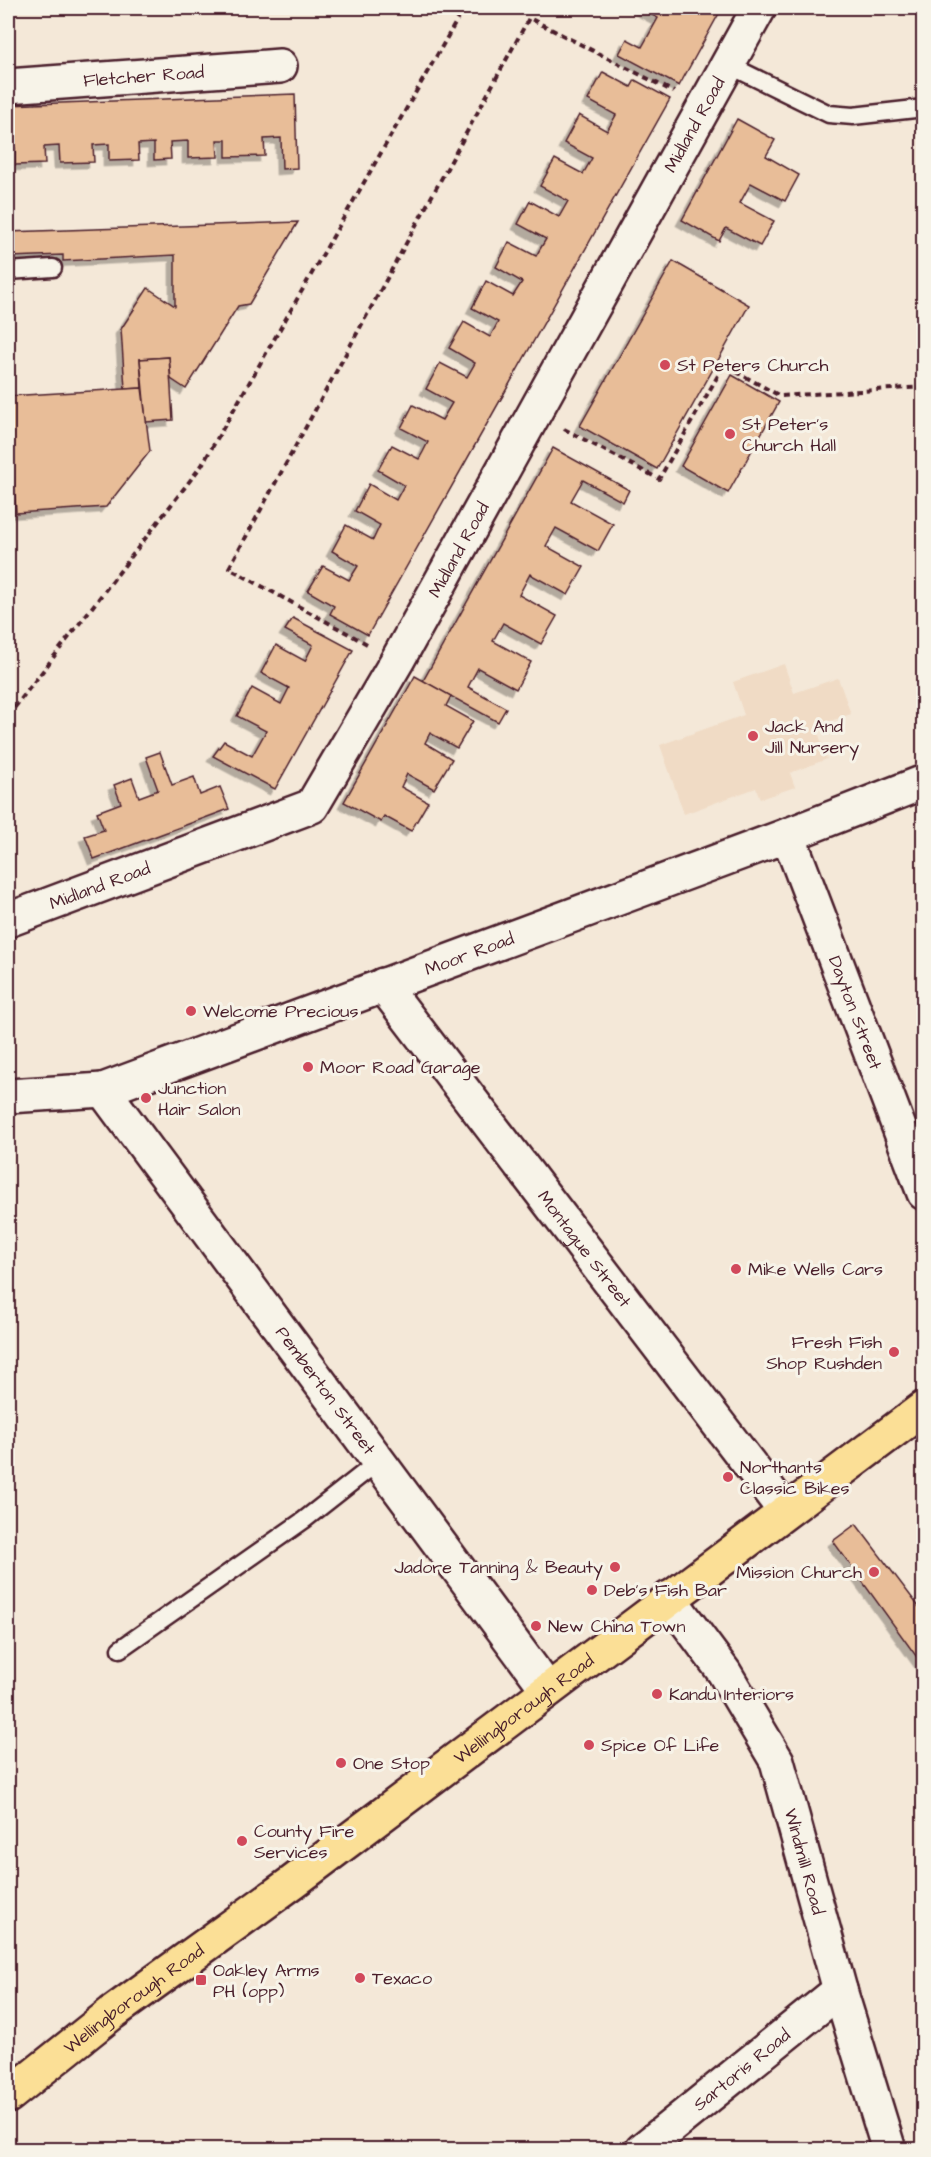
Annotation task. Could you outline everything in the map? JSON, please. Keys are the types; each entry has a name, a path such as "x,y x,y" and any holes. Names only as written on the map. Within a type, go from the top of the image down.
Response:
{"main road":[{"name":"Wellingborough Road","path":"8,2096 112,2013 293,1882 785,1511 922,1412"}],"street":[{"name":"Midland Road","path":"8,920 312,806 397,661 759,8"},
{"name":"Fletcher Road","path":"8,86 280,66"},
{"name":"Moor Road","path":"8,1096 103,1090 788,835 924,782"},
{"name":"Dayton Street","path":"788,835 924,1193"},
{"name":"Montague Street","path":"383,986 785,1511"},
{"name":"Pemberton Street","path":"103,1090 548,1690"},
{"name":"Windmill Road","path":"669,1598 724,1672 777,1761 840,1990 890,2150"},
{"name":"Sartoris Road","path":"642,2150 840,1990"}],"lane":[{"path":"727,64 829,114 853,116 924,108"},
{"path":"8,271 52,268"},
{"path":"120,1649 304,1520 379,1461"}],"path":[{"path":"8,716 202,465 464,8"},
{"path":"397,661 230,568 529,18 703,107"},
{"path":"534,413 659,479 724,365 780,396 924,387"}],"shaded area":[{"name":"Jack And Jill Nursery","path":"784,664 794,693 838,678 851,714 816,726 827,759 790,773 795,787 760,799 756,788 684,814 660,745 744,715 733,682"}],"building":[{"path":"639,8 722,8 679,86 619,54 627,39 642,47 658,18"},
{"path":"603,72 631,87 635,80 670,99 368,635 330,614 334,606 308,591 323,566 349,580 358,566 332,551 346,525 373,540 380,525 355,511 369,484 396,500 404,485 378,470 392,445 419,459 423,452 428,442 401,428 413,405 442,420 452,403 426,389 440,363 467,377 475,363 449,348 464,322 490,337 498,322 472,308 486,281 513,296 522,282 496,267 509,242 536,256 546,239 518,224 530,201 559,217 568,201 540,186 555,159 583,174 592,158 564,143 579,115 607,131 616,115 588,100"},
{"path":"295,94 297,168 282,169 281,138 264,139 265,156 226,157 226,140 217,140 218,157 188,158 188,141 170,142 171,159 154,160 154,143 138,144 139,160 109,161 109,144 93,145 94,162 60,163 59,146 44,147 45,164 15,165 15,148 8,148 8,105"},
{"path":"737,119 775,140 766,156 799,175 785,201 751,183 740,203 774,221 760,246 726,228 719,241 682,220"},
{"path":"298,222 249,304 238,306 186,389 171,379 169,357 140,359 142,388 125,389 121,329 148,288 175,306 175,255 63,261 63,255 10,257 8,260 8,232"},
{"name":"St Peters Church","path":"673,261 749,305 657,469 580,426"},
{"path":"169,357 173,420 146,422 140,359"},
{"name":"St Peter's Church Hall","path":"732,375 779,402 728,493 681,466"},
{"path":"142,388 150,451 106,507 16,513 8,396"},
{"path":"553,448 629,490 623,502 583,480 571,501 613,524 598,551 556,528 546,546 584,567 568,595 530,574 519,595 557,616 541,644 503,623 493,641 531,662 516,689 478,668 468,687 506,708 498,722 423,681"},
{"path":"293,618 353,650 275,789 213,756 224,741 252,756 266,731 237,716 252,688 281,704 289,688 261,673 276,645 305,661 313,645 285,630"},
{"path":"415,676 451,696 446,706 473,721 457,748 430,733 425,743 452,759 434,789 407,774 401,787 428,802 411,831 384,816 381,822 344,802"},
{"path":"160,752 172,785 194,777 200,795 220,787 229,809 94,859 85,836 104,830 97,812 121,803 114,785 132,778 139,797 158,790 146,757"},
{"name":"Mission Church","path":"856,1524 919,1607 924,1603 924,1667 833,1541"}],"place":[{"name":"St Peters Church","path":"665,365"},
{"name":"St Peter's Church Hall","path":"730,434"},
{"name":"Jack And Jill Nursery","path":"753,736"},
{"name":"Welcome Precious","path":"191,1011"},
{"name":"Moor Road Garage","path":"308,1067"},
{"name":"Junction Hair Salon","path":"146,1098"},
{"name":"Mike Wells Cars","path":"736,1269"},
{"name":"Fresh Fish Shop Rushden","path":"894,1352"},
{"name":"Northants Classic Bikes","path":"728,1477"},
{"name":"Jadore Tanning & Beauty","path":"615,1567"},
{"name":"Mission Church","path":"874,1572"},
{"name":"Deb's Fish Bar","path":"592,1590"},
{"name":"New China Town","path":"536,1626"},
{"name":"Kandu Interiors","path":"657,1694"},
{"name":"Spice Of Life","path":"589,1745"},
{"name":"One Stop","path":"341,1763"},
{"name":"County Fire Services","path":"242,1841"},
{"name":"Texaco","path":"360,1978"},
{"name":"Oakley Arms PH (opp)","path":"201,1980"}]}
